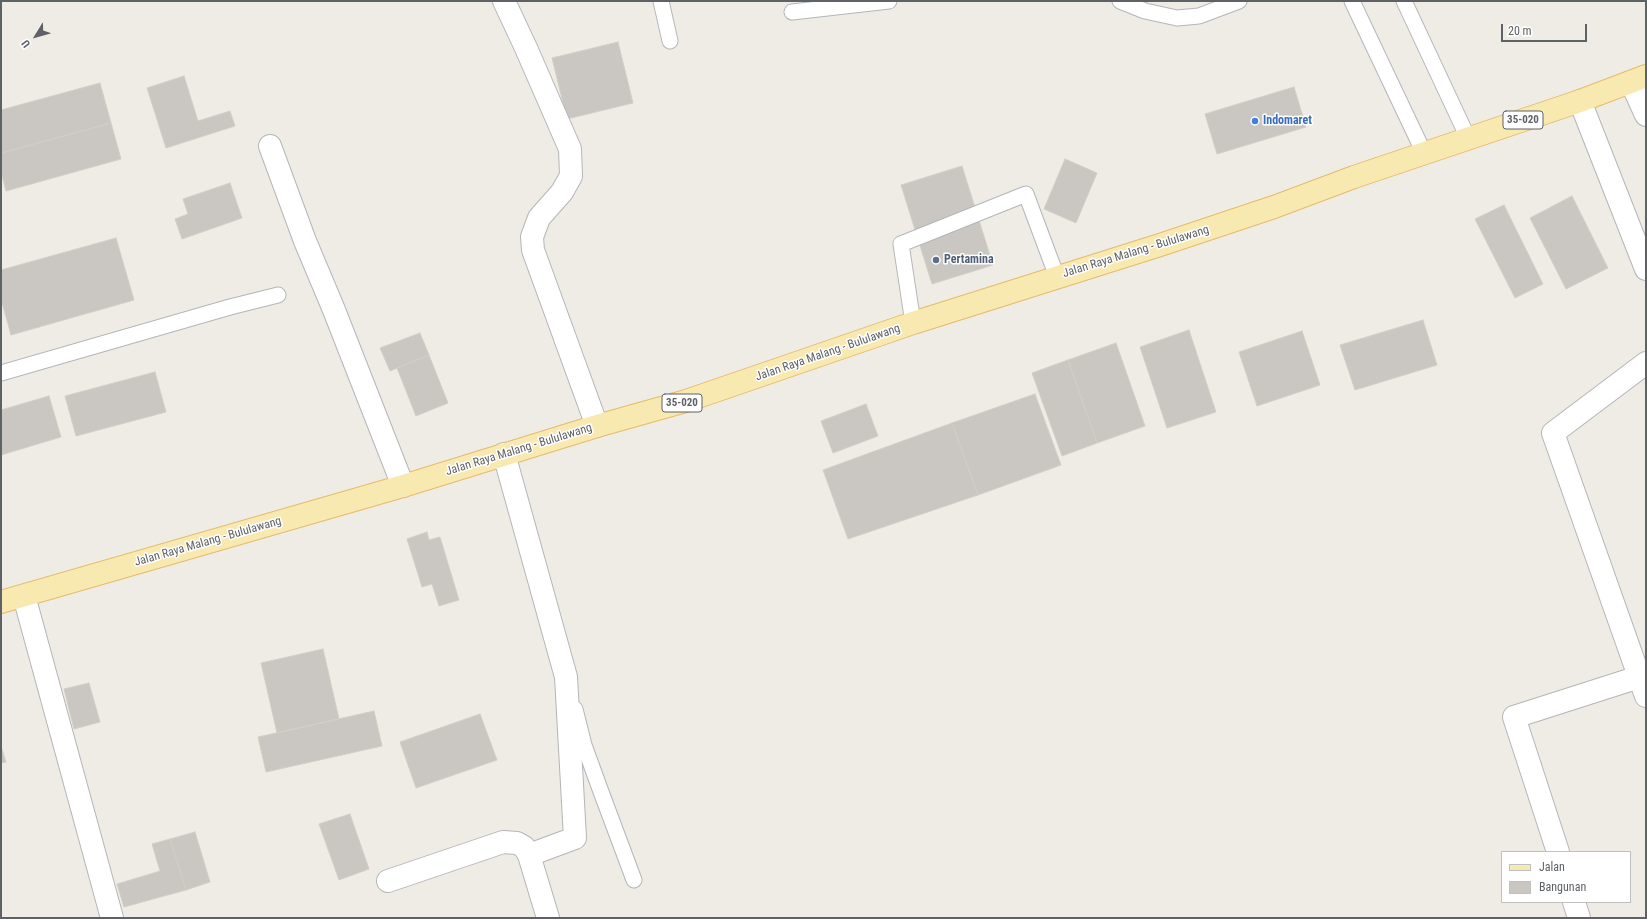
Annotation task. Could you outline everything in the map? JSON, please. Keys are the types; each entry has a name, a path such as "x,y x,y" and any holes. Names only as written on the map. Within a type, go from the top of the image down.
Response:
{"main road":[{"name":"Jalan Raya Malang - Bululawang","path":"1,602 197,544 404,486 504,454 686,401 913,323 1274,207 1354,177 1580,101 1638,79"}],"street":[{"path":"504,1 570,149 571,176 562,192 539,218 532,238 533,250 597,426"},
{"path":"1638,79 1646,115"},
{"path":"1580,101 1646,269"},
{"path":"270,146 305,241 404,486"},
{"path":"1558,851 1514,717 1643,687 1552,433 1646,363"},
{"path":"504,454 566,677 575,838 529,855"},
{"path":"24,596 112,918"},
{"path":"388,881 503,842 517,843 524,847 529,855 548,918"},
{"path":"1574,903 1579,918"}],"lane":[{"path":"661,1 670,41"},
{"path":"792,12 890,1"},
{"path":"1120,1 1145,11 1177,18 1199,16 1239,1"},
{"path":"1352,1 1424,153"},
{"path":"1404,1 1468,138"},
{"path":"913,323 901,244 1026,194 1057,277"},
{"path":"1,373 230,307 278,295"},
{"path":"566,677 584,745 634,880"}],"building":[{"path":"618,42 633,103 567,119 552,58"},
{"path":"184,76 198,121 230,111 235,126 166,148 147,88"},
{"path":"100,83 111,123 1,153 1,110"},
{"name":"Indomaret","path":"1294,87 1306,127 1217,154 1205,114"},
{"path":"111,123 121,159 6,191 1,171 1,153"},
{"path":"1065,159 1097,173 1076,223 1044,209"},
{"path":"962,166 993,265 932,284 901,185"},
{"path":"230,183 242,218 182,239 175,219 188,214 183,199"},
{"path":"1572,196 1608,268 1566,289 1530,218"},
{"path":"1504,205 1543,284 1515,298 1475,219"},
{"path":"116,238 134,300 11,335 1,299 1,270"},
{"path":"1423,320 1437,365 1355,390 1340,345"},
{"path":"1189,330 1216,412 1167,428 1140,347"},
{"path":"1302,331 1320,385 1257,406 1239,352"},
{"path":"420,333 429,355 390,371 380,348"},
{"path":"1116,343 1145,426 1097,443 1068,360"},
{"path":"429,355 448,403 416,416 397,368"},
{"path":"1068,360 1097,443 1062,456 1032,373"},
{"path":"155,372 166,412 76,436 65,396"},
{"path":"1035,394 1061,465 978,495 952,423"},
{"path":"49,396 61,437 1,455 1,410"},
{"path":"866,404 878,436 833,453 821,421"},
{"path":"952,423 978,495 848,539 823,470"},
{"path":"427,532 429,540 440,537 459,600 439,606 432,584 422,587 407,539"},
{"path":"323,649 339,719 277,733 261,663"},
{"path":"89,683 100,722 74,729 64,689"},
{"path":"374,711 382,746 266,772 258,737"},
{"path":"480,714 497,760 416,788 400,742"},
{"path":"1,746 6,762 1,763"},
{"path":"350,814 369,869 339,880 319,824"},
{"path":"195,832 210,882 186,890 170,839"},
{"path":"170,839 186,890 124,907 117,884 160,871 152,844"}],"place":[{"name":"Indomaret","path":"1255,121"},
{"name":"Pertamina","path":"936,260"}]}
